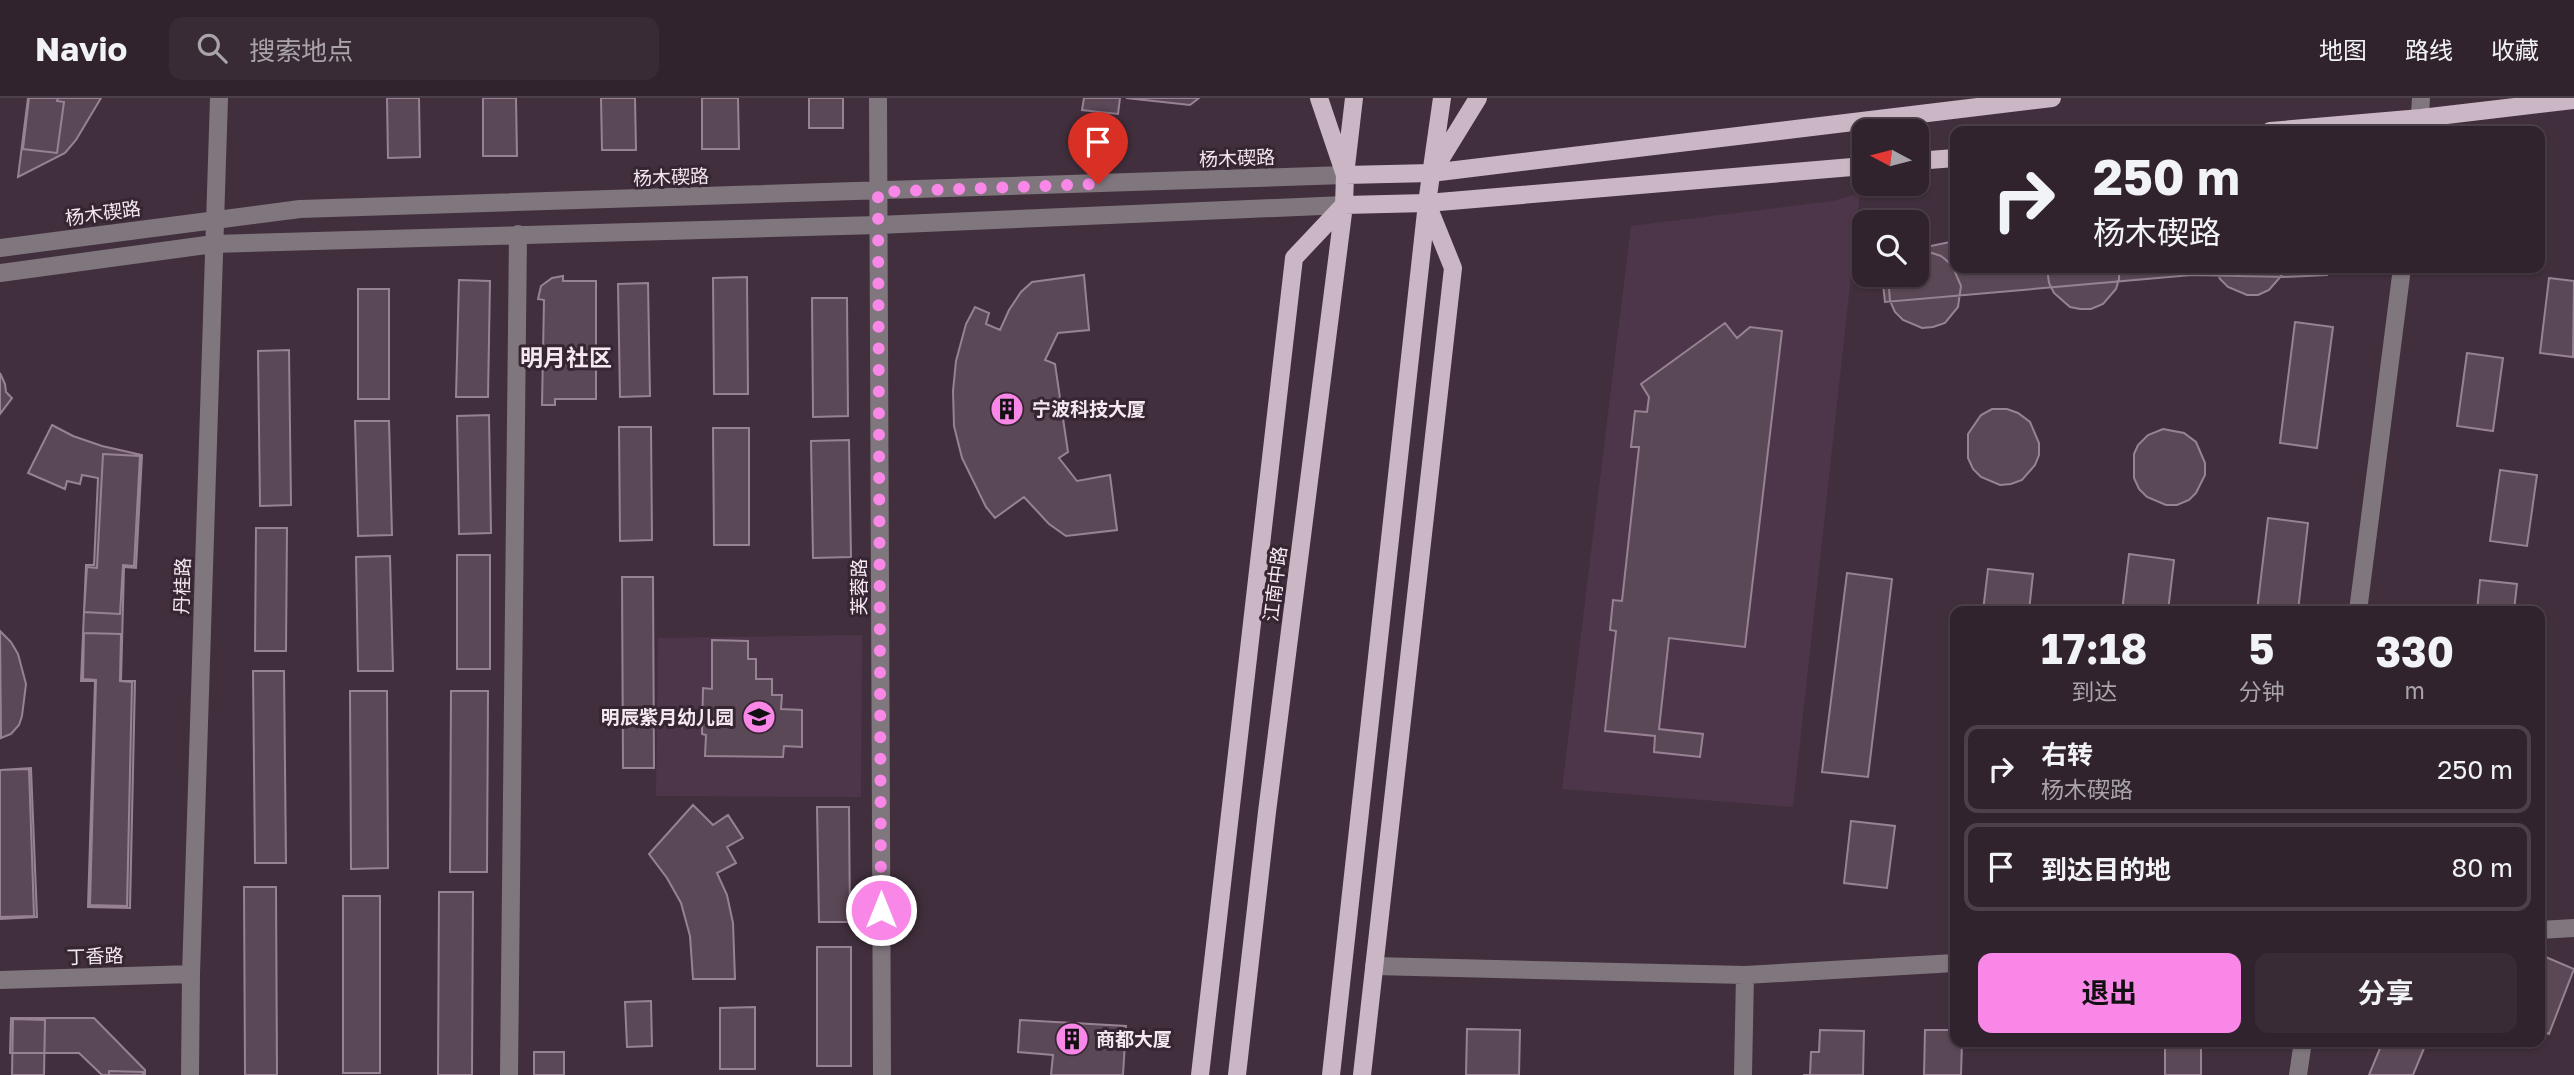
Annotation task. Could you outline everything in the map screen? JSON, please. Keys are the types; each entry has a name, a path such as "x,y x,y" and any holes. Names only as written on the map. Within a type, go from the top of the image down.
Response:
{"main road":[{"path":"1319,98 1345,175 1431,173 2052,98"},
{"name":"江南中路","path":"1237,1075 1344,205 1354,98"},
{"path":"1331,1075 1427,203 1442,98"},
{"path":"1431,173 1478,98"},
{"path":"2395,126 2420,125 2574,100"},
{"path":"1929,160 1950,158"},
{"path":"1200,1075 1294,258 1344,205 1427,203 1852,167"},
{"path":"1362,1075 1453,268 1427,203"}],"street":[{"name":"丹桂路","path":"190,1075 219,98"},
{"name":"芙蓉路","path":"878,98 882,1075"},
{"path":"2420,125 2421,98"},
{"name":"杨木碶路","path":"0,248 300,209 1345,175"},
{"path":"0,273 214,244 878,225 1344,205"},
{"path":"509,1075 518,234"},
{"path":"2359,606 2401,273"},
{"path":"2545,930 2574,928"},
{"path":"1374,966 1745,975 1950,963"},
{"name":"丁香路","path":"0,980 191,974"},
{"path":"1742,1075 1745,975"},
{"path":"2298,1075 2302,1047"}],"shaded area":[{"path":"1860,196 1858,210 1852,210 1852,266 1793,807 1562,789 1631,226"},
{"name":"明辰紫月幼儿园","path":"862,635 861,797 656,796 658,638"}],"building":[{"path":"28,98 101,98 65,153 18,177"},
{"path":"29,98 58,98 57,101 64,102 57,153 23,149"},
{"path":"387,98 419,98 420,157 388,158"},
{"path":"483,98 516,98 517,156 483,156"},
{"path":"601,98 635,98 636,150 602,150"},
{"path":"702,98 738,98 739,149 702,149"},
{"path":"809,98 843,98 843,128 809,128"},
{"path":"1084,98 1120,98 1118,114 1082,110"},
{"path":"1126,98 1199,98 1190,105"},
{"path":"1950,242 1950,273 2327,273 2285,277 2192,275 1885,302 1883,287 1929,287 1929,246"},
{"path":"1929,252 1941,256 1950,263 1950,273 1955,273 1961,286 1958,307 1945,323 1922,328 1903,320 1895,312 1890,301 1889,288 1929,287"},
{"path":"2048,273 2119,273 2116,289 2103,304 2091,309 2070,307 2054,293"},
{"path":"2217,273 2283,273 2269,290 2258,295 2247,295 2228,287"},
{"name":"宁波科技大厦","path":"1084,275 1089,330 1058,333 1045,360 1055,364 1068,452 1059,458 1077,481 1110,475 1117,530 1066,536 1049,524 1024,497 995,518 986,507 962,458 954,426 953,391 956,361 966,324 975,307 989,313 986,324 1000,330 1021,292 1032,282"},
{"path":"563,276 563,281 596,281 596,399 555,399 555,405 542,405 544,300 538,299 541,286 552,278"},
{"path":"747,277 748,394 714,394 713,278"},
{"path":"2549,278 2574,281 2573,357 2540,353"},
{"path":"459,280 490,281 488,397 456,397"},
{"path":"648,283 650,396 620,397 618,284"},
{"path":"358,289 389,289 389,399 358,399"},
{"path":"812,298 847,298 848,416 813,417"},
{"path":"2295,322 2333,327 2317,448 2280,443"},
{"path":"1725,323 1737,338 1750,327 1782,331 1745,647 1669,638 1659,729 1703,734 1700,757 1654,752 1655,736 1605,731 1616,631 1610,630 1613,600 1622,601 1639,447 1631,447 1635,411 1647,412 1649,397 1641,384"},
{"path":"289,350 291,505 260,506 258,351"},
{"path":"2467,353 2503,358 2493,431 2457,426"},
{"path":"0,373 6,392 12,398 0,414"},
{"path":"1992,409 2007,409 2018,413 2030,422 2039,443 2039,455 2035,465 2022,480 2011,484 2000,485 1981,477 1968,458 1968,434 1981,415"},
{"path":"489,415 491,533 459,534 457,416"},
{"path":"355,421 389,421 392,535 358,536"},
{"path":"52,425 102,446 142,455 136,568 124,567 121,681 135,681 130,908 88,907 95,681 81,681 86,565 94,565 98,478 82,475 80,484 67,481 65,489 28,473"},
{"path":"619,427 651,427 652,540 620,541"},
{"path":"713,428 749,428 749,545 714,545"},
{"path":"2163,429 2184,433 2196,442 2205,463 2205,475 2196,493 2189,500 2177,505 2166,505 2147,497 2134,478 2134,454 2138,445 2148,435"},
{"path":"849,440 851,557 813,558 811,441"},
{"path":"103,454 140,456 134,566 123,565 120,614 84,612 87,567 97,568"},
{"path":"2500,470 2537,475 2527,546 2490,541"},
{"path":"2268,518 2308,523 2299,606 2258,606"},
{"path":"256,528 287,528 286,651 255,651"},
{"path":"2129,554 2174,560 2169,606 2123,606"},
{"path":"457,555 490,555 490,669 457,669"},
{"path":"390,556 393,671 358,671 356,557"},
{"path":"1988,569 2033,574 2030,606 1984,606"},
{"path":"1847,573 1892,579 1868,777 1822,772"},
{"path":"622,577 653,577 654,768 623,768"},
{"path":"2480,580 2517,584 2515,606 2477,606"},
{"path":"0,631 18,654 26,684 19,725 11,734 1,738"},
{"path":"84,633 121,634 120,681 132,682 127,906 90,905 96,680 83,679"},
{"path":"712,640 748,641 748,659 756,659 756,679 772,679 772,695 782,695 781,709 802,710 802,747 784,746 783,757 705,756 706,735 702,734 703,688 712,689"},
{"path":"253,671 284,671 286,863 255,863"},
{"path":"350,691 387,691 388,868 351,869"},
{"path":"451,691 488,691 487,872 450,872"},
{"path":"31,768 37,917 0,919 0,770"},
{"path":"29,769 34,916 0,917 0,770"},
{"path":"693,805 713,825 728,815 743,838 727,847 736,863 717,873 727,895 733,923 735,979 693,979 690,936 681,903 649,854"},
{"path":"817,807 849,807 850,922 819,922"},
{"path":"1851,821 1895,826 1887,888 1844,883"},
{"path":"244,887 276,887 277,1075 245,1075"},
{"path":"439,892 473,892 472,1075 438,1075"},
{"path":"343,896 380,896 380,1073 343,1073"},
{"path":"817,947 851,947 851,1066 817,1066"},
{"path":"2545,957 2574,969 2549,1034 2545,1032"},
{"path":"651,1001 652,1046 627,1047 625,1002"},
{"path":"755,1007 755,1069 720,1069 720,1008"},
{"path":"11,1018 94,1018 145,1070 145,1075 102,1075 79,1053 10,1053"},
{"path":"13,1019 45,1020 44,1075 12,1075"},
{"name":"商都大厦","path":"1020,1020 1126,1026 1123,1075 1051,1075 1053,1055 1018,1052"},
{"path":"1467,1029 1520,1030 1519,1075 1466,1075"},
{"path":"1820,1030 1864,1031 1863,1075 1810,1075 1811,1052 1819,1052"},
{"path":"1925,1030 1950,1030 1950,1047 1962,1047 1961,1075 1924,1075"},
{"path":"2165,1047 2201,1047 2201,1075 2165,1075"},
{"path":"2381,1047 2425,1047 2413,1075 2369,1075"},
{"path":"534,1052 564,1052 564,1075 534,1075"},
{"path":"109,1071 143,1072 143,1075 109,1075"}],"place":[{"name":"宁波科技大厦","path":"1007,409"},
{"name":"明辰紫月幼儿园","path":"759,717"},
{"name":"商都大厦","path":"1072,1039"}],"district":[{"name":"明月社区","path":"566,358"}],"route":[{"path":"881,910 878,192 1098,184"}]}
